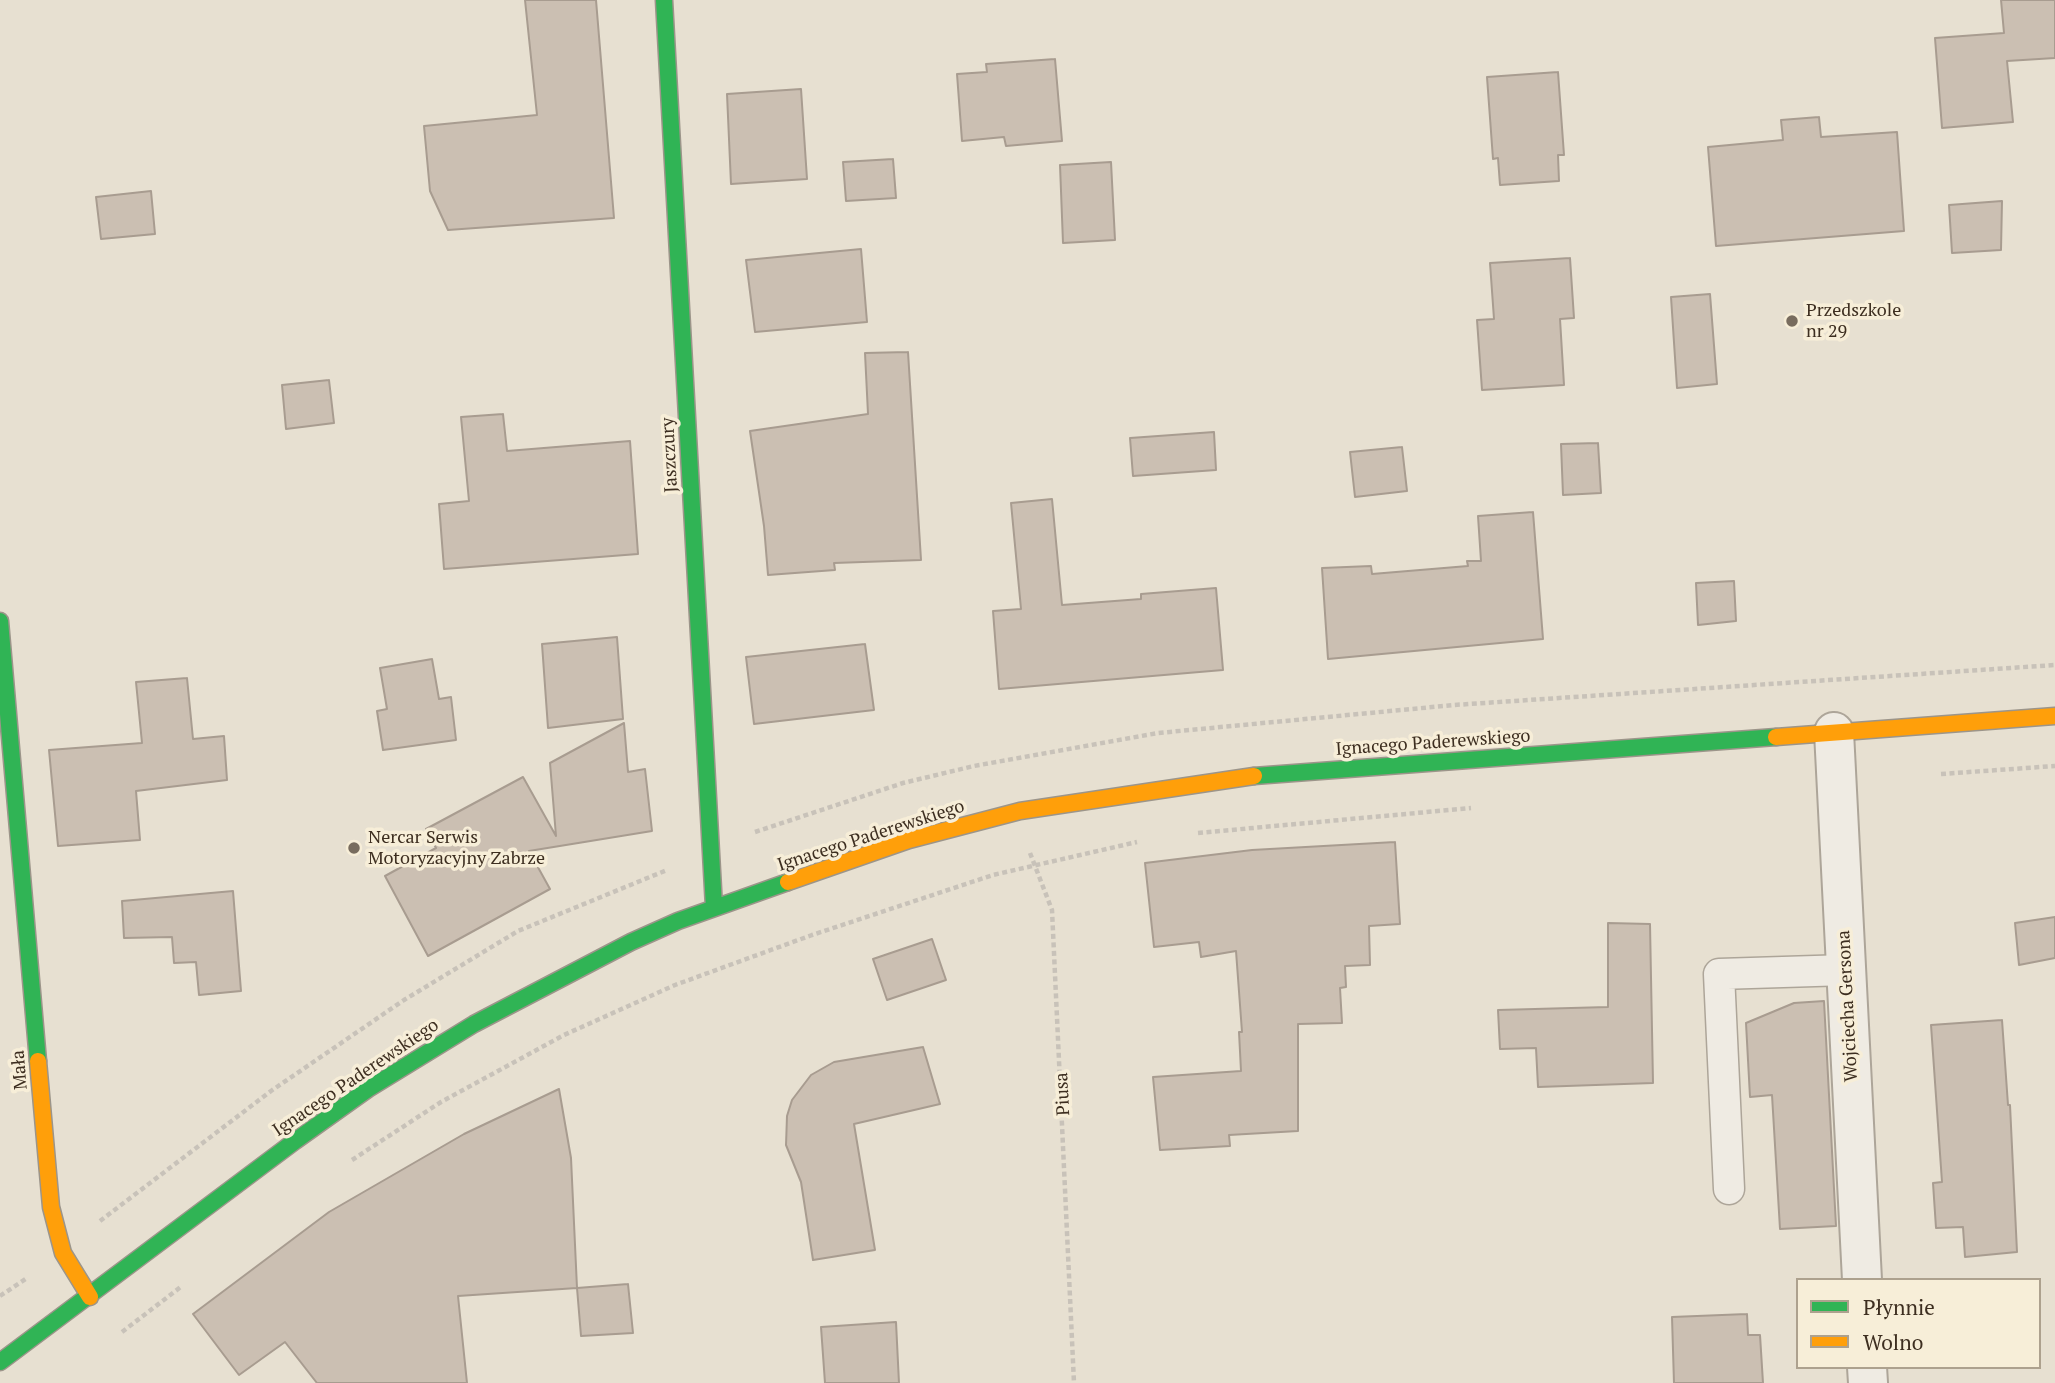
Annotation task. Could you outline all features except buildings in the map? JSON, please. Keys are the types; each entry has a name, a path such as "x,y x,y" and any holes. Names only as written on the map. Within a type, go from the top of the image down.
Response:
{"main road":[{"name":"Jaszczury","path":"664,0 714,907"},
{"name":"Mała","path":"0,621 51,1207 63,1253 90,1297"},
{"name":"Ignacego Paderewskiego","path":"0,1362 295,1141 420,1056 474,1024 631,942 714,907 909,840 1020,811 1248,776 2055,716"}],"street":[{"name":"Wojciecha Gersona","path":"1834,732 1862,1278"}],"lane":[{"path":"1729,1189 1719,974 1847,970"}],"path":[{"path":"1932,774 2055,766"},
{"path":"1195,833 1483,807"},
{"name":"Piusa","path":"1020,811 1032,864 1052,909 1074,1383"},
{"path":"345,1165 466,1088 564,1035 675,985 812,935 1032,864 1145,841"},
{"path":"118,1335 191,1279"}],"traffic: fast":[{"path":"664,0 714,907"},
{"path":"0,621 38,1061"},
{"path":"1254,776 1776,737"},
{"path":"0,1362 295,1141 368,1089 474,1024 631,942 678,921 788,882"}],"traffic: slow":[{"path":"1776,737 2055,716"},
{"path":"788,882 909,840 1020,811 1254,776"},
{"path":"38,1061 51,1207 63,1253 90,1297"}],"place":[{"name":"Przedszkole nr 29","path":"1792,321"},
{"name":"Nercar Serwis Motoryzacyjny Zabrze","path":"354,848"}]}
